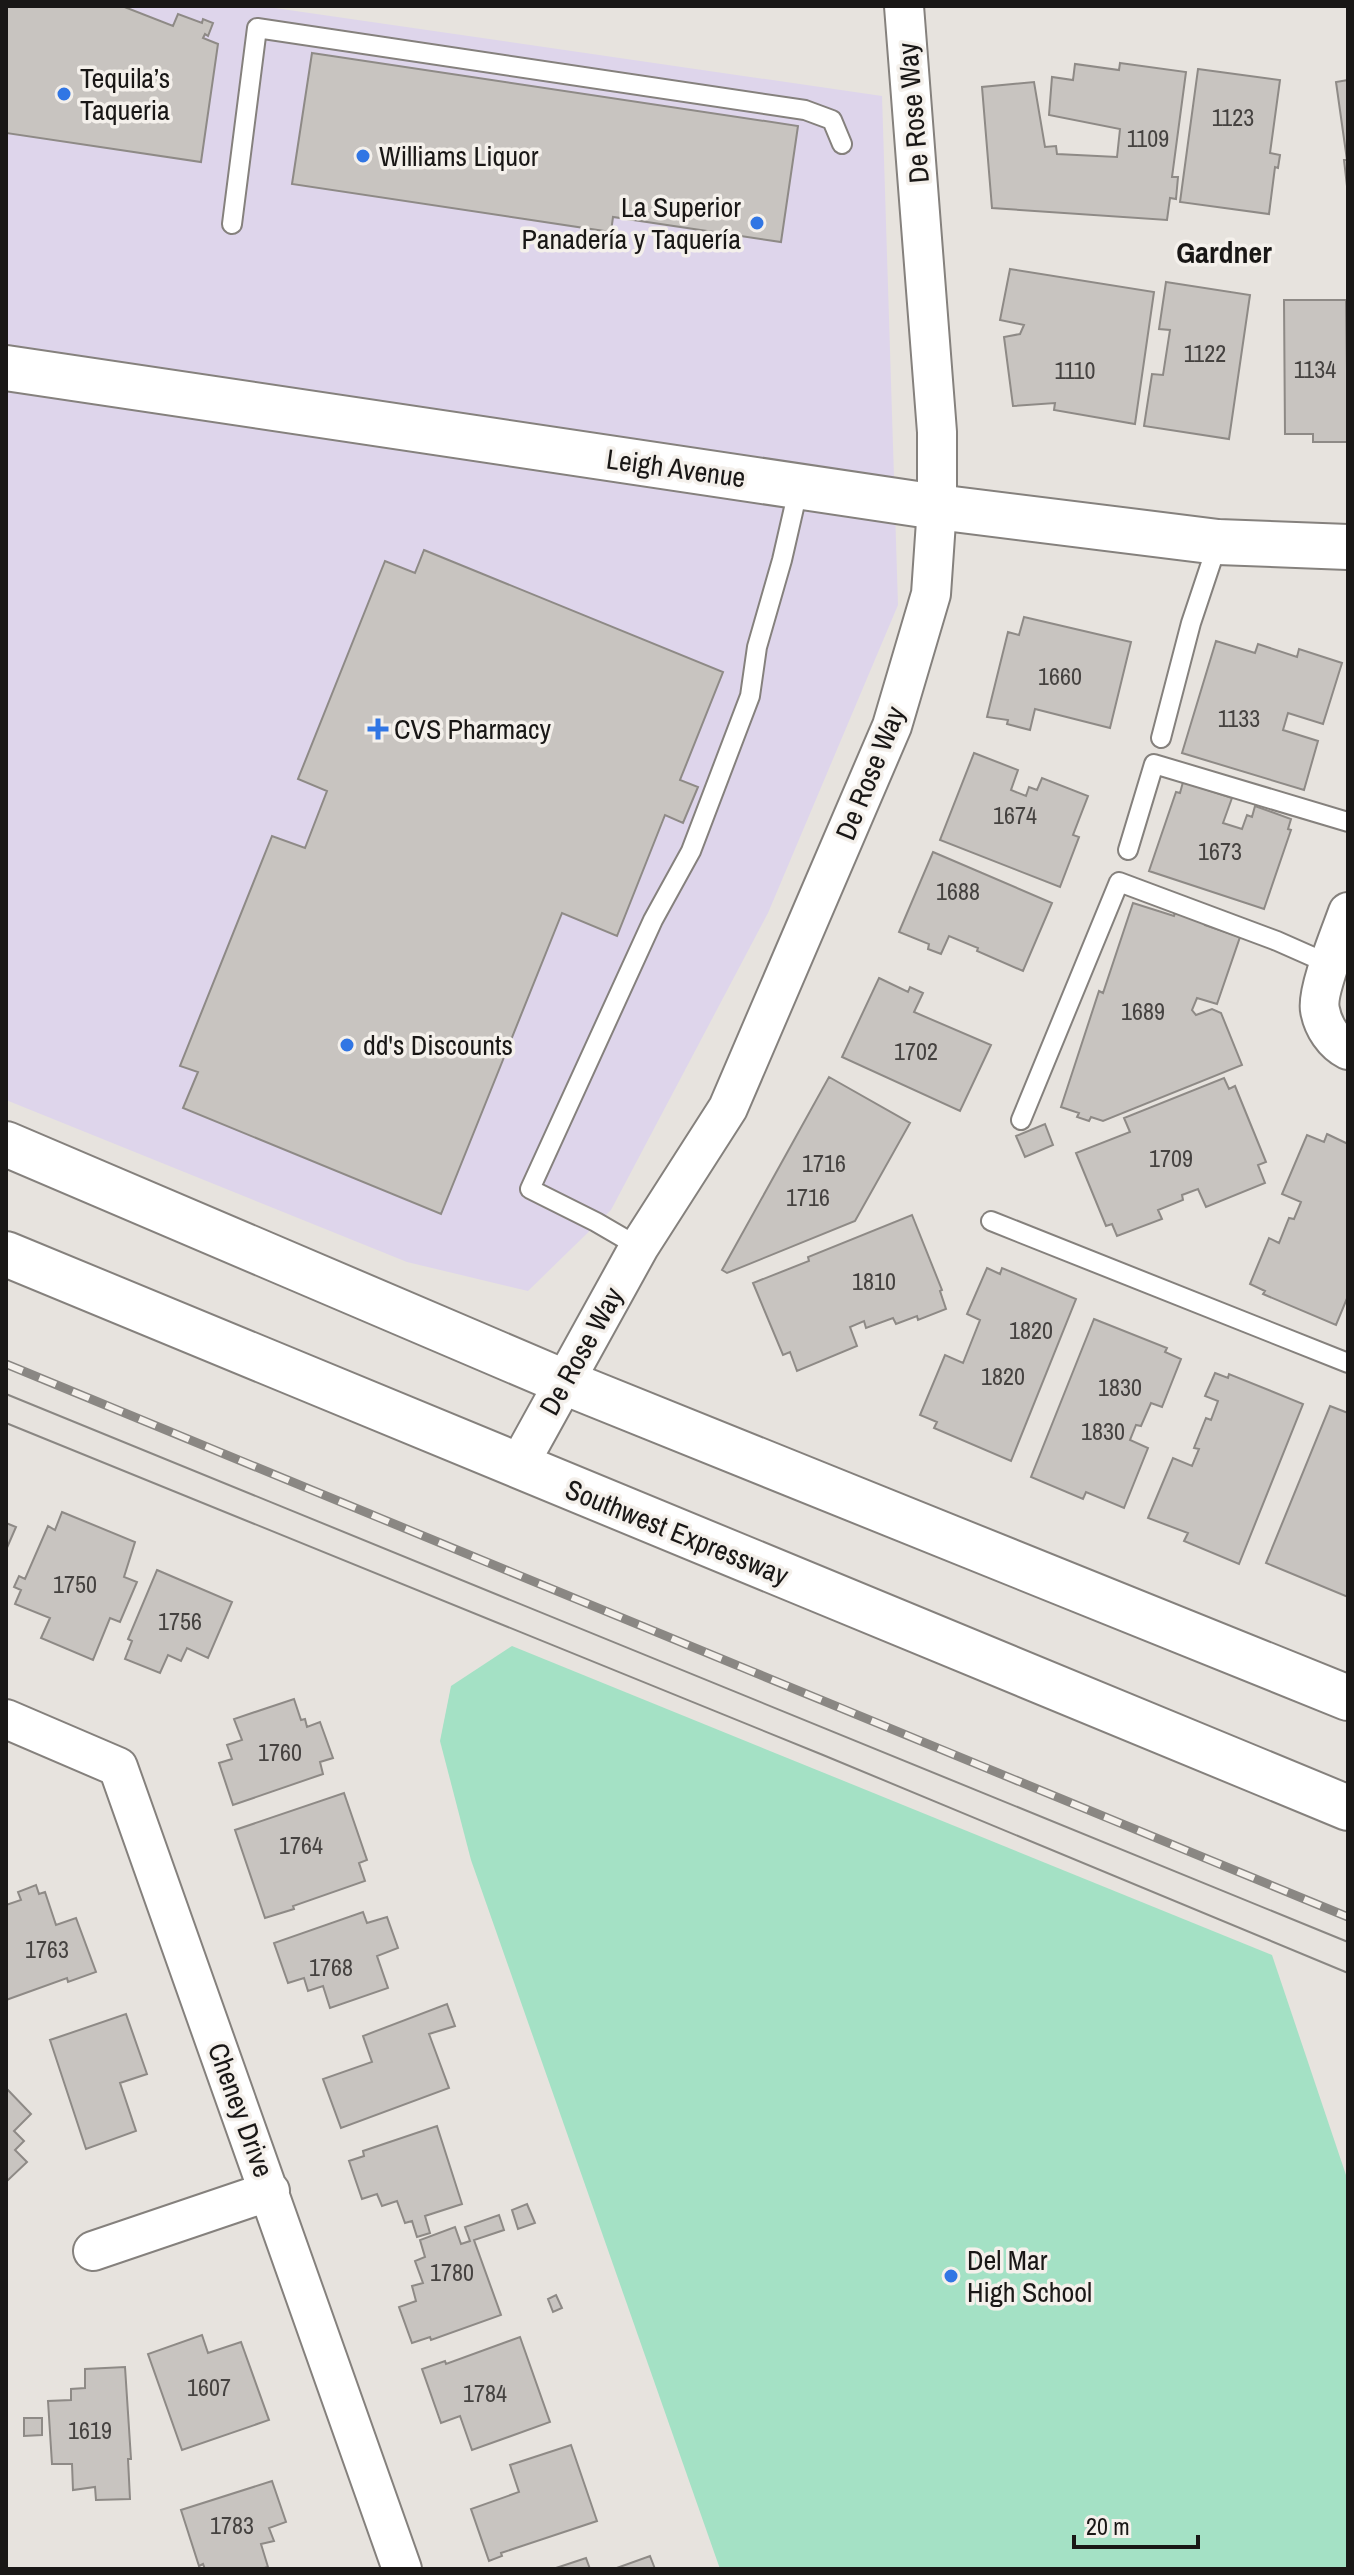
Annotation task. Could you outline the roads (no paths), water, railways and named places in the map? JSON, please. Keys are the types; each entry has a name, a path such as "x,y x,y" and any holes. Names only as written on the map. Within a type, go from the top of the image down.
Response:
{"main road":[{"name":"Leigh Avenue","path":"6,368 937,507 1218,542 1348,547"},
{"path":"6,1144 564,1382 1348,1698"},
{"name":"Southwest Expressway","path":"6,1254 1348,1808"}],"street":[{"name":"De Rose Way","path":"518,1466 639,1247 728,1108 892,726 931,594 937,507 937,432 910,7"},
{"path":"1348,912 1329,964 1319,1009 1335,1043 1348,1050"},
{"name":"Cheney Drive","path":"6,1719 118,1767 402,2569"},
{"path":"93,2251 270,2191"}],"lane":[{"path":"232,224 257,28 805,110 832,120 842,144"},
{"path":"639,1247 530,1189 653,920 691,851 750,696 757,647 799,486"},
{"path":"1161,738 1191,623 1218,542"},
{"path":"1128,850 1154,764 1348,822"},
{"path":"1021,1120 1119,882 1277,941 1329,964"},
{"path":"991,1221 1348,1363"}],"tram line":[{"path":"6,1394 1348,1942"},
{"path":"6,1423 823,1755 1348,1973"}],"railway":[{"path":"6,1364 1348,1917"}],"place":[{"name":"Tequila’s Taqueria","path":"64,94"},
{"name":"Williams Liquor","path":"363,156"},
{"name":"La Superior Panadería y Taquería","path":"757,223"},
{"name":"CVS Pharmacy","path":"378,729"},
{"name":"dd's Discounts","path":"347,1045"},
{"name":"Del Mar High School","path":"951,2276"}],"district":[{"name":"Gardner","path":"1224,252"}]}
